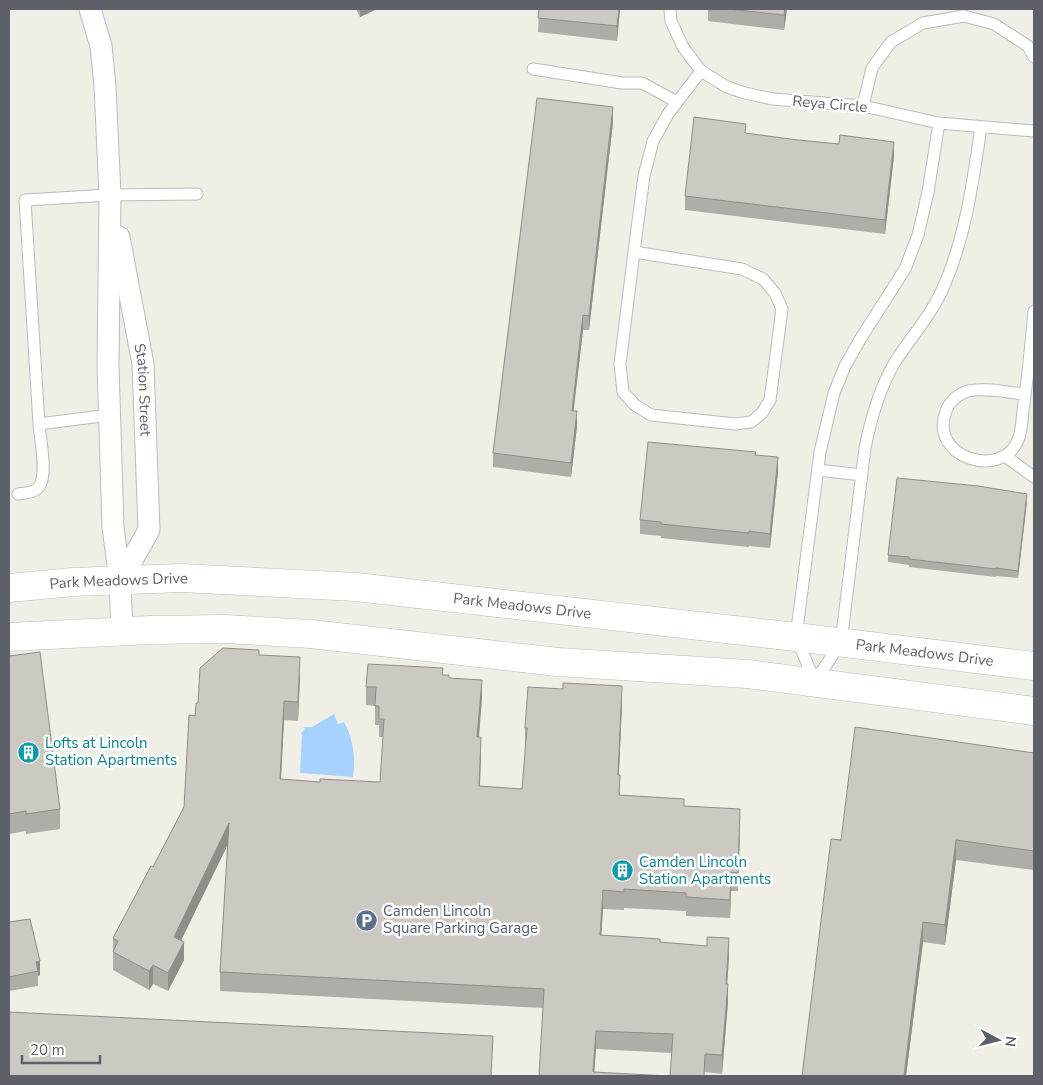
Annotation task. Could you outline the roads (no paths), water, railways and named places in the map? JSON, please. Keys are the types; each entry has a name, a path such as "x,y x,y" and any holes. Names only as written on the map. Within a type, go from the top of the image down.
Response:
{"main road":[{"name":"Park Meadows Drive","path":"9,588 73,582 182,578 356,587 1034,666"},
{"path":"9,637 150,630 225,629 311,634 558,662 748,674 1034,712"}],"street":[{"name":"Station Street","path":"90,9 101,46 105,86 110,195 109,415 113,531 120,581 122,632"},
{"name":"Station Street","path":"110,195 143,364 149,530 120,581"}],"lane":[{"name":"Reya Circle","path":"670,9 672,21 683,47 701,71 727,87 773,99 863,106 939,123 1034,131"},
{"path":"863,106 872,68 891,42 923,23 964,16 994,24 1028,46 1034,57"},
{"path":"533,69 622,82 642,83 678,102"},
{"path":"634,252 742,269 763,279 774,293 782,309 770,400 762,413 750,422 735,424 651,415 635,405 622,392 620,364 634,252 644,176 653,141 668,114 701,71"},
{"path":"814,682 796,637 820,452 834,393 845,366 905,269 918,235 928,192 939,123"},
{"path":"814,682 840,642 870,422 879,393 895,363 925,320 944,287 961,240 981,127"},
{"path":"18,494 35,491 40,486 44,472 39,424 25,200 110,195 197,194"},
{"path":"1025,394 979,390 968,391 953,400 947,407 943,418 943,428 948,444 960,455 978,460 991,460 1005,456 1013,449 1019,439 1025,394 1034,311"},
{"path":"39,424 109,415"},
{"path":"1005,456 1034,477"},
{"path":"818,470 862,475"}],"water":[{"path":"334,714 338,724 344,722 350,735 354,756 353,777 300,773 301,733 305,729 303,727 312,727"}],"place":[{"name":"Lofts at Lincoln Station Apartments","path":"29,752"},
{"name":"Camden Lincoln Station Apartments","path":"623,871"},
{"name":"Camden Lincoln Square Parking Garage","path":"367,920"}]}
